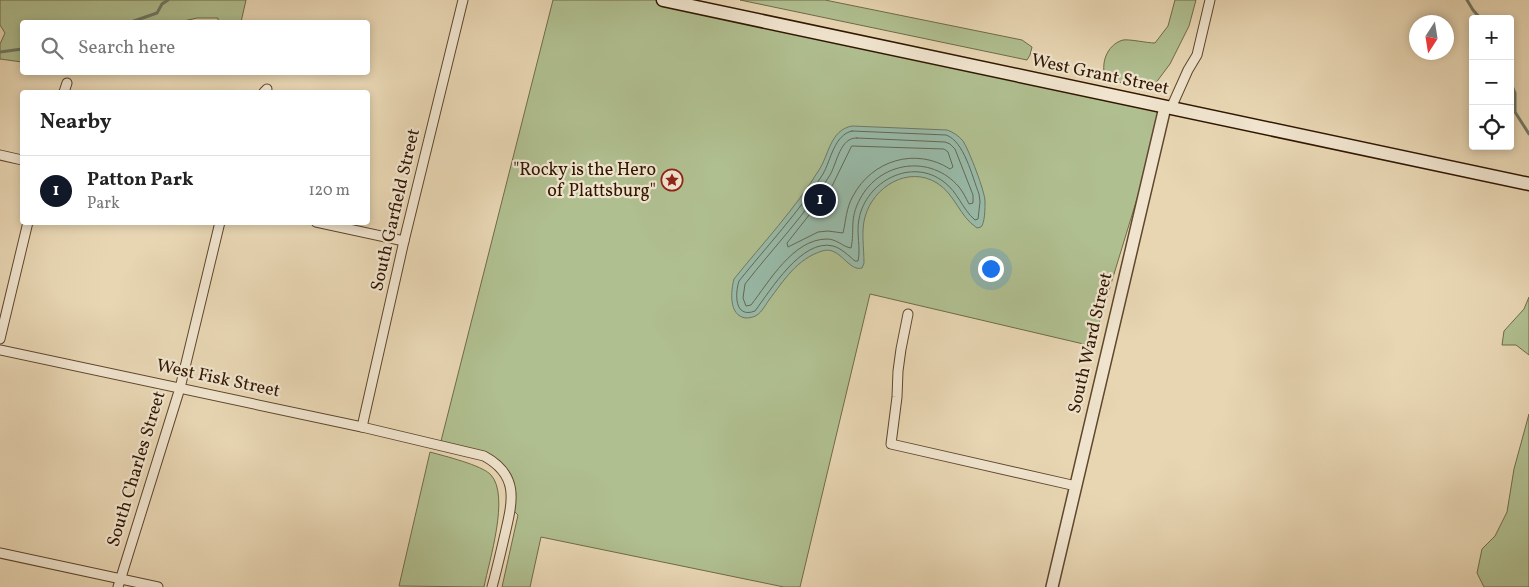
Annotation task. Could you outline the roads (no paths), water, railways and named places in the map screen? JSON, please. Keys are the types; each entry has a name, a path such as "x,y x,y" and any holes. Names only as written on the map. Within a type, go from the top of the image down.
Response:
{"main road":[{"name":"West Grant Street","path":"663,0 1529,184"}],"street":[{"name":"South Garfield Street","path":"362,427 404,241 463,0"},
{"path":"1168,108 1197,54 1210,0"},
{"name":"South Ward Street","path":"1052,587 1168,108"},
{"path":"0,155 20,160"},
{"path":"0,339 27,225"},
{"name":"South Charles Street","path":"119,583 180,388 219,225"},
{"path":"330,225 404,241"},
{"path":"908,314 901,349 897,397 890,444 1076,486"},
{"name":"West Fisk Street","path":"0,350 362,427 479,454 496,463 504,471 510,483 512,502 492,587"},
{"path":"0,553 119,583 158,587"}],"water":[{"path":"852,126 947,130 958,136 969,153 982,189 985,201 981,227 977,228 971,223 948,193 937,183 926,178 915,177 893,182 876,196 869,206 865,217 863,234 864,263 862,268 852,266 834,252 822,251 805,259 792,271 759,314 749,318 740,316 736,313 732,302 734,279 810,184 839,132"}],"waterway":[{"path":"137,20 157,13 162,4 168,0"},
{"path":"1467,0 1477,15"},
{"path":"0,52 20,49"},
{"path":"1514,91 1515,112 1529,134"}],"place":[{"name":"\"Rocky is the Hero of Plattsburg\"","path":"672,180"},
{"name":"Patton Park","path":"820,200"}]}
